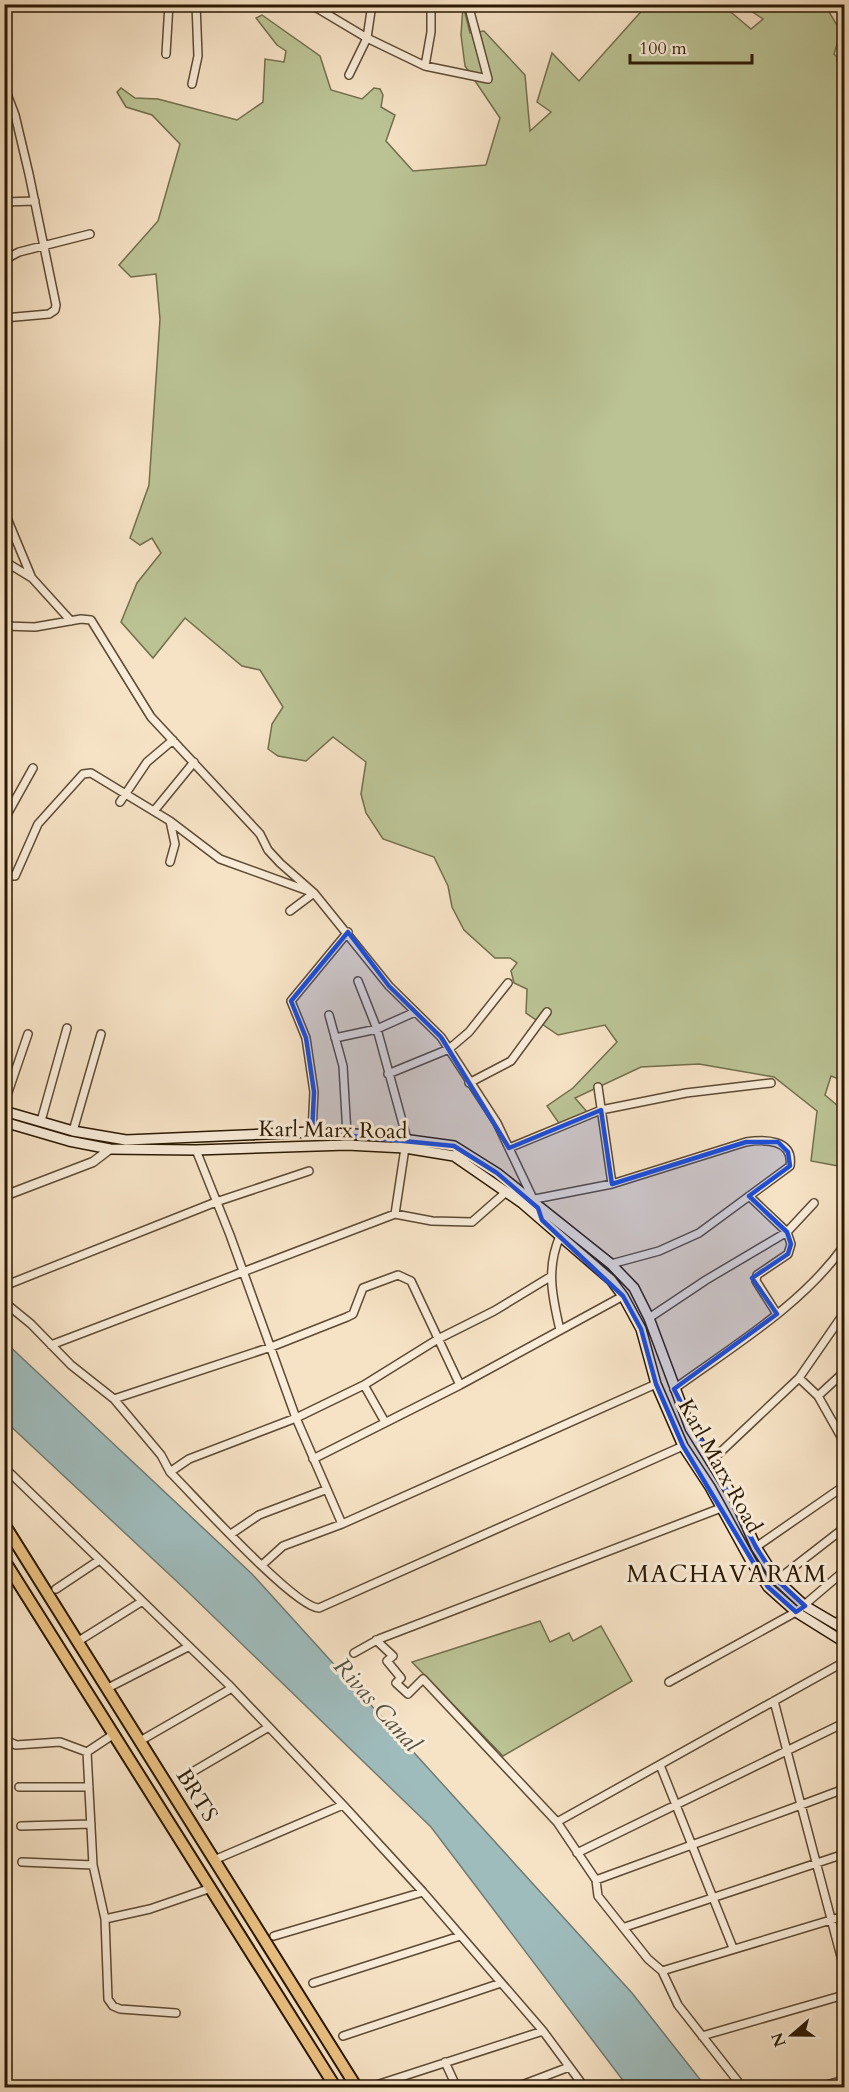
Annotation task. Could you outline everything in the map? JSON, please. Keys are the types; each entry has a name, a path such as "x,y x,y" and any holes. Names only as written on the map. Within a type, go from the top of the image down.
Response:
{"main road":[{"name":"Karl Marx Road","path":"4,1110 73,1131 126,1140 216,1138 312,1132 348,1134 406,1144 454,1156 522,1203 610,1280 623,1296 641,1329 656,1384 683,1446 752,1563 768,1587 796,1612 844,1642"},
{"name":"Karl Marx Road","path":"4,1122 69,1141 111,1149 196,1150 406,1144 454,1146 497,1173 537,1203 611,1264 634,1288 649,1318 690,1428 735,1500 756,1547 777,1580 805,1606 844,1629"},
{"name":"BRTS","path":"4,1524 357,2088"},
{"path":"4,1560 336,2088"}],"street":[{"path":"166,54 169,4"},
{"path":"192,84 198,56 196,4"},
{"path":"310,4 367,38 425,66 488,79 468,4"},
{"path":"349,75 367,38 372,4"},
{"path":"425,66 431,32 431,4"},
{"path":"4,86 15,115 35,201 53,287 54,310 49,315 4,318"},
{"path":"4,201 35,201"},
{"path":"4,260 19,252 90,234"},
{"path":"4,511 32,578"},
{"path":"4,561 18,567 32,578 71,621"},
{"path":"4,626 35,627 91,620 152,717 260,834 268,850 314,893 348,932 389,986 449,1049 497,1123 537,1203 542,1220"},
{"path":"120,802 147,762 173,740"},
{"path":"154,811 194,762"},
{"path":"4,820 33,768"},
{"path":"4,876 15,876 38,824 83,774 91,773 170,821 220,860 314,893"},
{"path":"170,821 175,844 170,862"},
{"path":"290,911 314,893"},
{"path":"312,1132 314,1092 306,1038 291,1001 348,932"},
{"path":"358,981 377,1029 406,1144 395,1214"},
{"path":"388,1074 449,1049 469,1032 508,983"},
{"path":"335,1038 377,1029 415,1012"},
{"path":"470,1083 511,1061 547,1012"},
{"path":"329,1015 343,1066 348,1134"},
{"path":"40,1121 67,1028"},
{"path":"4,1104 28,1034"},
{"path":"73,1131 101,1034"},
{"path":"509,1148 601,1110 686,1093 771,1083"},
{"path":"598,1087 612,1184"},
{"path":"537,1203 688,1162 738,1144 765,1139 778,1142 788,1152 790,1166 699,1233 659,1251 611,1264"},
{"path":"4,1196 93,1162 111,1149"},
{"path":"196,1150 244,1273 296,1418 325,1490 342,1524"},
{"path":"4,1286 216,1202 309,1171"},
{"path":"51,1345 395,1214 432,1221 472,1222 505,1193"},
{"path":"749,1196 787,1233 791,1250 757,1275 756,1281 777,1314"},
{"path":"649,1318 706,1280 787,1233 814,1203"},
{"path":"560,1236 551,1256 550,1277 560,1330"},
{"path":"674,1389 777,1314 828,1268 844,1246"},
{"path":"114,1399 271,1347 353,1314 363,1288 398,1275 411,1281 460,1385"},
{"path":"170,1472 189,1459 296,1418 364,1385 550,1277"},
{"path":"313,1459 460,1385 623,1296"},
{"path":"4,1302 71,1365 114,1399 161,1455 170,1472 262,1565 310,1607 319,1608 683,1446"},
{"path":"710,1462 799,1378 844,1314"},
{"path":"818,1396 844,1372"},
{"path":"799,1378 818,1396 844,1442"},
{"path":"262,1565 283,1546 342,1524 656,1384"},
{"path":"364,1385 385,1422"},
{"path":"10,1473 98,1561 232,1688 343,1805 423,1892 543,2031 585,2088"},
{"path":"756,1547 844,1485"},
{"path":"231,1534 259,1515 325,1490"},
{"path":"354,1653 376,1641 721,1508"},
{"path":"777,1580 844,1528"},
{"path":"56,1589 98,1561"},
{"path":"669,1682 796,1612 844,1571"},
{"path":"77,1642 141,1602"},
{"path":"836,1623 844,1616"},
{"path":"376,1641 393,1656 387,1661 401,1678 396,1683 408,1694 423,1680 557,1822 596,1880 598,1896 625,1927 648,1959 662,1971 678,2005 744,2088"},
{"path":"106,1689 188,1647"},
{"path":"557,1822 844,1662"},
{"path":"140,1741 232,1688"},
{"path":"774,1701 844,1968"},
{"path":"577,1853 844,1723"},
{"path":"182,1778 269,1727"},
{"path":"87,1752 114,1734"},
{"path":"4,1739 16,1745 60,1742 87,1752"},
{"path":"87,1752 93,1865 105,1919 108,1999 113,2006 120,2009 176,2013"},
{"path":"660,1765 733,1948"},
{"path":"20,1786 89,1786"},
{"path":"596,1880 844,1789"},
{"path":"214,1860 343,1805"},
{"path":"21,1826 91,1824"},
{"path":"625,1927 844,1854"},
{"path":"22,1862 93,1865"},
{"path":"105,1919 150,1909 211,1888"},
{"path":"274,1936 423,1892"},
{"path":"662,1971 844,1916"},
{"path":"313,1983 460,1936"},
{"path":"343,2036 501,1983"},
{"path":"702,2036 844,1995"},
{"path":"367,2088 543,2031"},
{"path":"445,2062 457,2088"},
{"path":"514,2088 569,2067"},
{"path":"815,2088 844,2080"}],"highlighted area":[{"path":"348,932 389,986 441,1037 509,1148 601,1110 612,1184 746,1142 778,1142 788,1152 790,1166 749,1196 787,1232 791,1244 788,1254 752,1278 777,1314 674,1389 756,1547 777,1580 805,1606 796,1612 768,1587 683,1446 656,1384 641,1329 623,1296 542,1220 538,1208 497,1173 454,1146 312,1132 314,1092 306,1038 291,1001"}],"green space":[{"path":"463,5 470,33 484,31 525,75 530,131 551,112 537,102 552,53 579,81 647,5 727,5 726,8 751,29 763,19 745,7 746,5 825,5 841,32 834,54 844,64 844,1081 831,1076 825,1095 844,1111 844,1167 811,1161 817,1111 774,1077 699,1064 641,1067 575,1098 588,1113 561,1126 547,1106 573,1088 617,1042 605,1025 558,1035 526,1013 527,989 514,983 511,971 517,963 510,958 495,958 464,930 452,907 448,886 434,857 383,839 366,813 361,794 366,762 333,737 306,761 278,756 268,749 272,724 283,707 260,670 242,666 185,618 153,658 121,622 137,583 161,553 152,538 140,545 130,538 149,485 160,319 156,274 131,277 119,265 158,221 180,144 152,115 126,107 117,92 121,88 135,98 158,99 237,120 263,102 265,59 284,62 286,51 277,45 256,18 262,15 320,56 331,90 362,99 374,88 380,89 383,95 381,107 395,115 386,141 413,171 486,165 500,118 465,66 461,35"},
{"path":"540,1621 550,1642 569,1633 573,1641 601,1626 632,1681 503,1756 412,1662"}],"water":[{"path":"4,1341 252,1574 632,1993 706,2087 628,2087 431,1827 186,1590 5,1421"}],"district":[{"name":"MACHAVARAM","path":"727,1574"}],"water label":[{"name":"Rivas Canal","path":"377,1705"}]}
